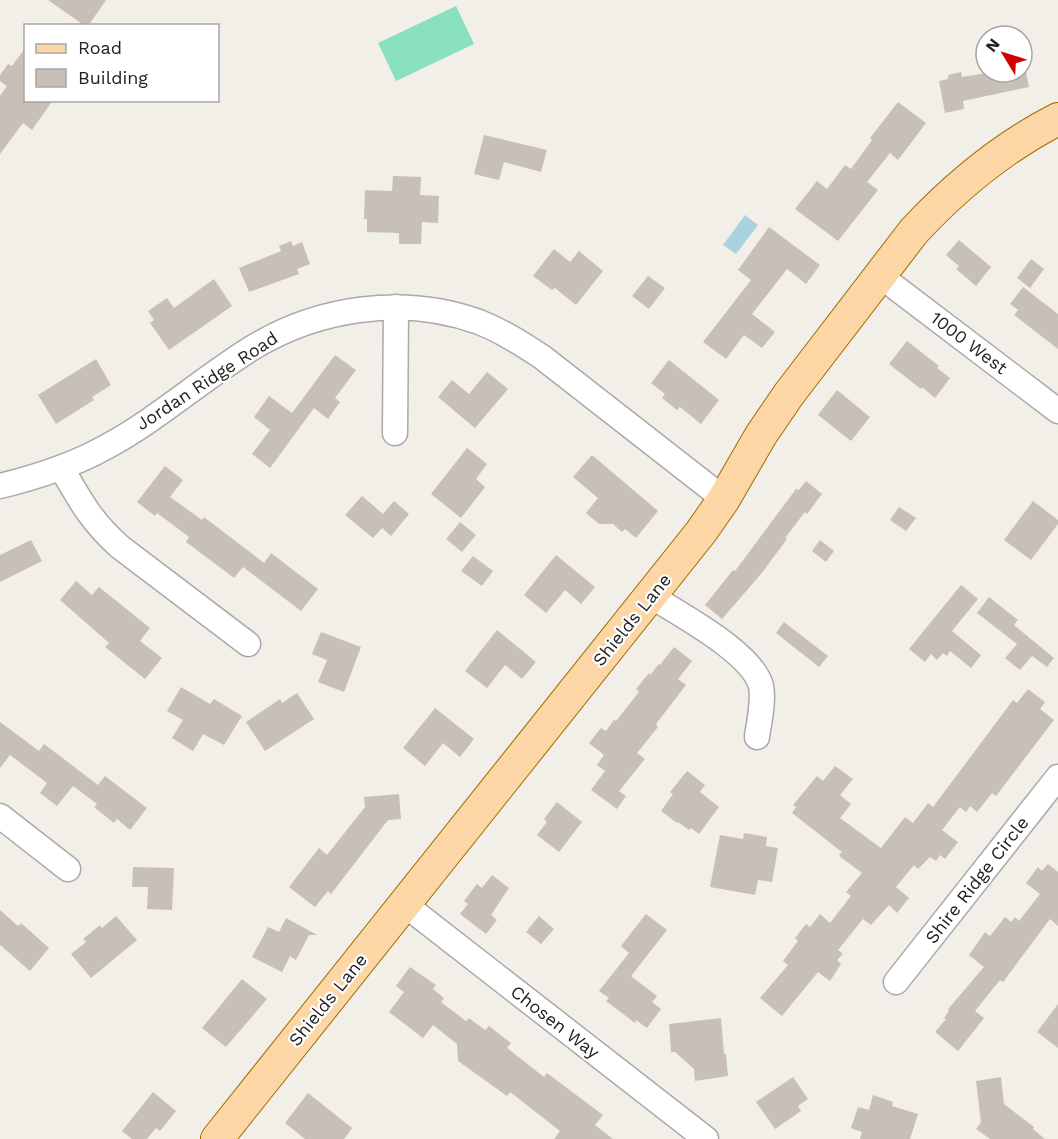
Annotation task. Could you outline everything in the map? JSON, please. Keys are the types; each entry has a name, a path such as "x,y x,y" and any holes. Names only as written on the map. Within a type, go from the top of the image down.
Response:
{"main road":[{"name":"Shields Lane","path":"218,1139 701,532 775,414 914,231 957,188 1001,153 1058,119"}],"street":[{"name":"1000 West","path":"879,275 1058,411"},
{"name":"Jordan Ridge Road","path":"0,486 62,469 107,447 253,347 286,330 322,317 358,309 396,307 446,312 479,322 512,338 542,357 723,499"},
{"path":"395,433 396,307"},
{"path":"62,469 86,512 101,531 248,644"},
{"path":"651,596 723,642 754,672 760,685 762,699 758,737"},
{"name":"Shire Ridge Circle","path":"896,982 1058,777"},
{"path":"0,816 68,868"},
{"name":"Chosen Way","path":"404,904 706,1139"}],"green space":[{"path":"456,6 474,44 396,81 378,43"}],"water":[{"path":"745,215 758,225 736,254 723,245"}],"building":[{"path":"48,0 106,0 89,24 82,24"},
{"path":"24,50 24,102 52,102 32,130 23,123 0,154 0,96 7,86 0,81 0,75 8,64 12,66"},
{"path":"961,72 962,77 974,75 974,84 1028,84 1029,87 963,101 964,109 945,113 939,81 948,79 948,75"},
{"path":"898,102 926,123 898,160 890,153 867,182 878,190 838,241 795,209 817,181 827,189 845,165 851,169 872,140 870,138"},
{"path":"484,135 547,150 541,172 504,162 499,180 474,174"},
{"path":"393,176 421,177 420,195 439,196 438,223 422,222 421,244 399,244 399,233 367,232 367,219 364,219 365,190 392,191"},
{"path":"769,227 820,265 806,284 787,269 752,314 775,332 762,348 744,335 726,359 703,342 751,280 738,270"},
{"path":"959,240 991,267 976,286 956,269 959,266 946,255"},
{"path":"291,241 293,246 302,242 310,264 297,269 299,274 249,292 239,268 281,251 279,246"},
{"path":"554,249 570,262 579,251 603,271 576,305 555,288 552,290 533,276"},
{"path":"1031,259 1044,269 1030,288 1017,278"},
{"path":"648,276 665,288 649,309 632,296"},
{"path":"214,279 232,306 169,350 150,323 154,320 148,311 167,298 174,308"},
{"path":"1023,287 1058,314 1058,349 1014,315 1018,310 1010,304"},
{"path":"907,341 939,366 937,368 950,378 935,398 889,364"},
{"path":"335,355 356,370 335,398 340,402 328,419 314,408 270,468 252,454 270,430 254,417 269,396 292,413"},
{"path":"96,359 111,385 92,397 94,400 56,424 38,395"},
{"path":"669,360 719,400 701,424 680,407 677,410 662,398 665,394 651,383"},
{"path":"487,372 508,389 475,428 438,397 452,380 469,394"},
{"path":"837,390 870,417 851,441 818,415"},
{"path":"467,448 487,464 476,479 485,487 461,518 431,494"},
{"path":"592,455 658,511 636,538 625,529 622,532 613,524 599,524 586,513 598,498 573,477"},
{"path":"165,466 183,480 170,497 202,520 204,517 264,563 271,553 318,589 301,611 243,567 234,578 186,542 189,537 157,513 155,516 137,502"},
{"path":"806,481 822,494 785,538 787,539 761,574 722,619 705,605 733,570 735,571 796,489 799,490"},
{"path":"362,496 383,514 394,501 409,514 391,536 382,528 373,538 345,515"},
{"path":"1033,501 1058,520 1058,524 1031,560 1004,540"},
{"path":"899,507 916,518 906,531 890,520"},
{"path":"460,522 476,535 462,552 446,539"},
{"path":"31,540 42,561 0,582 0,555"},
{"path":"820,540 834,551 826,562 812,551"},
{"path":"556,555 595,587 581,604 565,590 546,613 524,595"},
{"path":"473,556 493,571 482,586 461,571"},
{"path":"76,581 92,595 99,587 150,628 140,641 162,658 145,679 105,647 109,643 60,600"},
{"path":"961,585 978,599 952,631 981,655 971,668 950,651 947,656 943,653 937,660 931,654 925,662 909,649"},
{"path":"989,597 1018,620 1014,625 1054,658 1047,667 1032,656 1020,670 1005,658 1017,644 977,613"},
{"path":"784,622 828,656 819,667 776,633"},
{"path":"497,630 536,662 522,679 505,665 487,688 465,671"},
{"path":"321,632 361,647 344,692 318,682 327,660 312,654"},
{"path":"674,647 692,661 678,679 686,685 656,724 658,727 637,753 645,759 619,791 626,796 617,809 591,790 605,771 597,765 604,755 589,743 601,728 606,731 614,720 616,721 639,692 636,689"},
{"path":"181,687 210,704 214,699 242,716 224,745 203,734 193,751 172,738 183,720 167,711"},
{"path":"1028,689 1045,702 1040,709 1054,720 996,796 992,793 977,812 970,806 966,812 960,807 942,830 958,842 945,859 940,855 936,861 930,857 918,869 914,865 896,887 909,898 897,913 889,905 871,925 863,919 838,950 843,954 837,960 841,964 830,981 818,972 782,1016 760,998 788,965 783,961 798,941 795,938 806,924 810,927 820,914 830,923 851,896 846,892 862,873 839,856 842,852 792,813 796,807 793,805 817,776 823,781 835,766 853,779 840,795 851,804 840,818 881,848 905,817 913,823 928,803 933,807 1013,700 1017,703"},
{"path":"297,693 314,719 265,751 246,722 280,699 282,703"},
{"path":"435,708 474,739 460,757 443,743 425,766 403,748"},
{"path":"0,722 39,751 44,744 98,785 105,776 147,808 130,830 117,819 114,823 94,807 97,804 73,786 57,806 40,793 47,783 10,755 0,768"},
{"path":"687,771 705,785 700,792 719,807 699,834 677,823 661,811 673,794 670,792"},
{"path":"399,794 401,819 388,820 331,894 328,891 315,907 289,887 319,848 327,855 365,807 364,797"},
{"path":"557,802 582,822 559,852 537,835 547,822 544,819"},
{"path":"744,833 767,837 766,846 778,848 772,882 758,880 755,895 710,887 720,835 743,839"},
{"path":"1048,864 1058,872 1058,926 1050,919 1003,982 1000,980 975,1011 984,1018 958,1051 935,1032 946,1019 944,1018 948,1009 984,967 969,955 985,932 990,936 1005,917 1011,922 1015,917 1019,921 1040,894 1026,883 1038,867 1042,871"},
{"path":"133,867 174,868 172,910 147,909 148,887 132,887"},
{"path":"492,875 509,888 491,915 497,920 486,934 460,914 468,904 464,901 477,884 482,888"},
{"path":"0,910 18,926 21,923 49,948 30,971 0,945"},
{"path":"646,914 667,930 631,976 657,996 652,1002 661,1009 647,1028 636,1020 635,1023 606,1001 609,998 599,991 629,953 621,946"},
{"path":"116,916 137,940 91,978 71,954 86,942 83,939 100,925 102,928"},
{"path":"539,916 554,929 541,944 526,932"},
{"path":"286,918 317,935 309,935 296,960 290,956 282,972 252,957 268,927 279,932"},
{"path":"410,967 436,985 433,989 444,998 441,1002 466,1021 469,1018 485,1030 489,1026 511,1043 507,1048 544,1077 547,1073 603,1115 595,1125 613,1139 554,1139 560,1131 510,1092 507,1096 458,1061 457,1044 433,1025 423,1038 389,1012 404,992 396,986"},
{"path":"242,979 267,999 226,1047 202,1028"},
{"path":"1058,1004 1058,1048 1037,1032"},
{"path":"721,1018 728,1076 695,1081 694,1069 675,1052 671,1052 669,1024"},
{"path":"793,1077 808,1099 798,1106 801,1111 775,1129 756,1102"},
{"path":"1001,1077 1004,1104 1034,1127 1033,1129 1045,1139 990,1139 976,1129 981,1122 976,1081"},
{"path":"153,1092 176,1111 160,1131 156,1128 147,1139 132,1139 122,1131"},
{"path":"308,1093 352,1128 344,1139 305,1139 285,1123"},
{"path":"873,1095 893,1102 892,1106 918,1114 910,1139 860,1139 862,1132 851,1128 858,1107 869,1110"}]}
